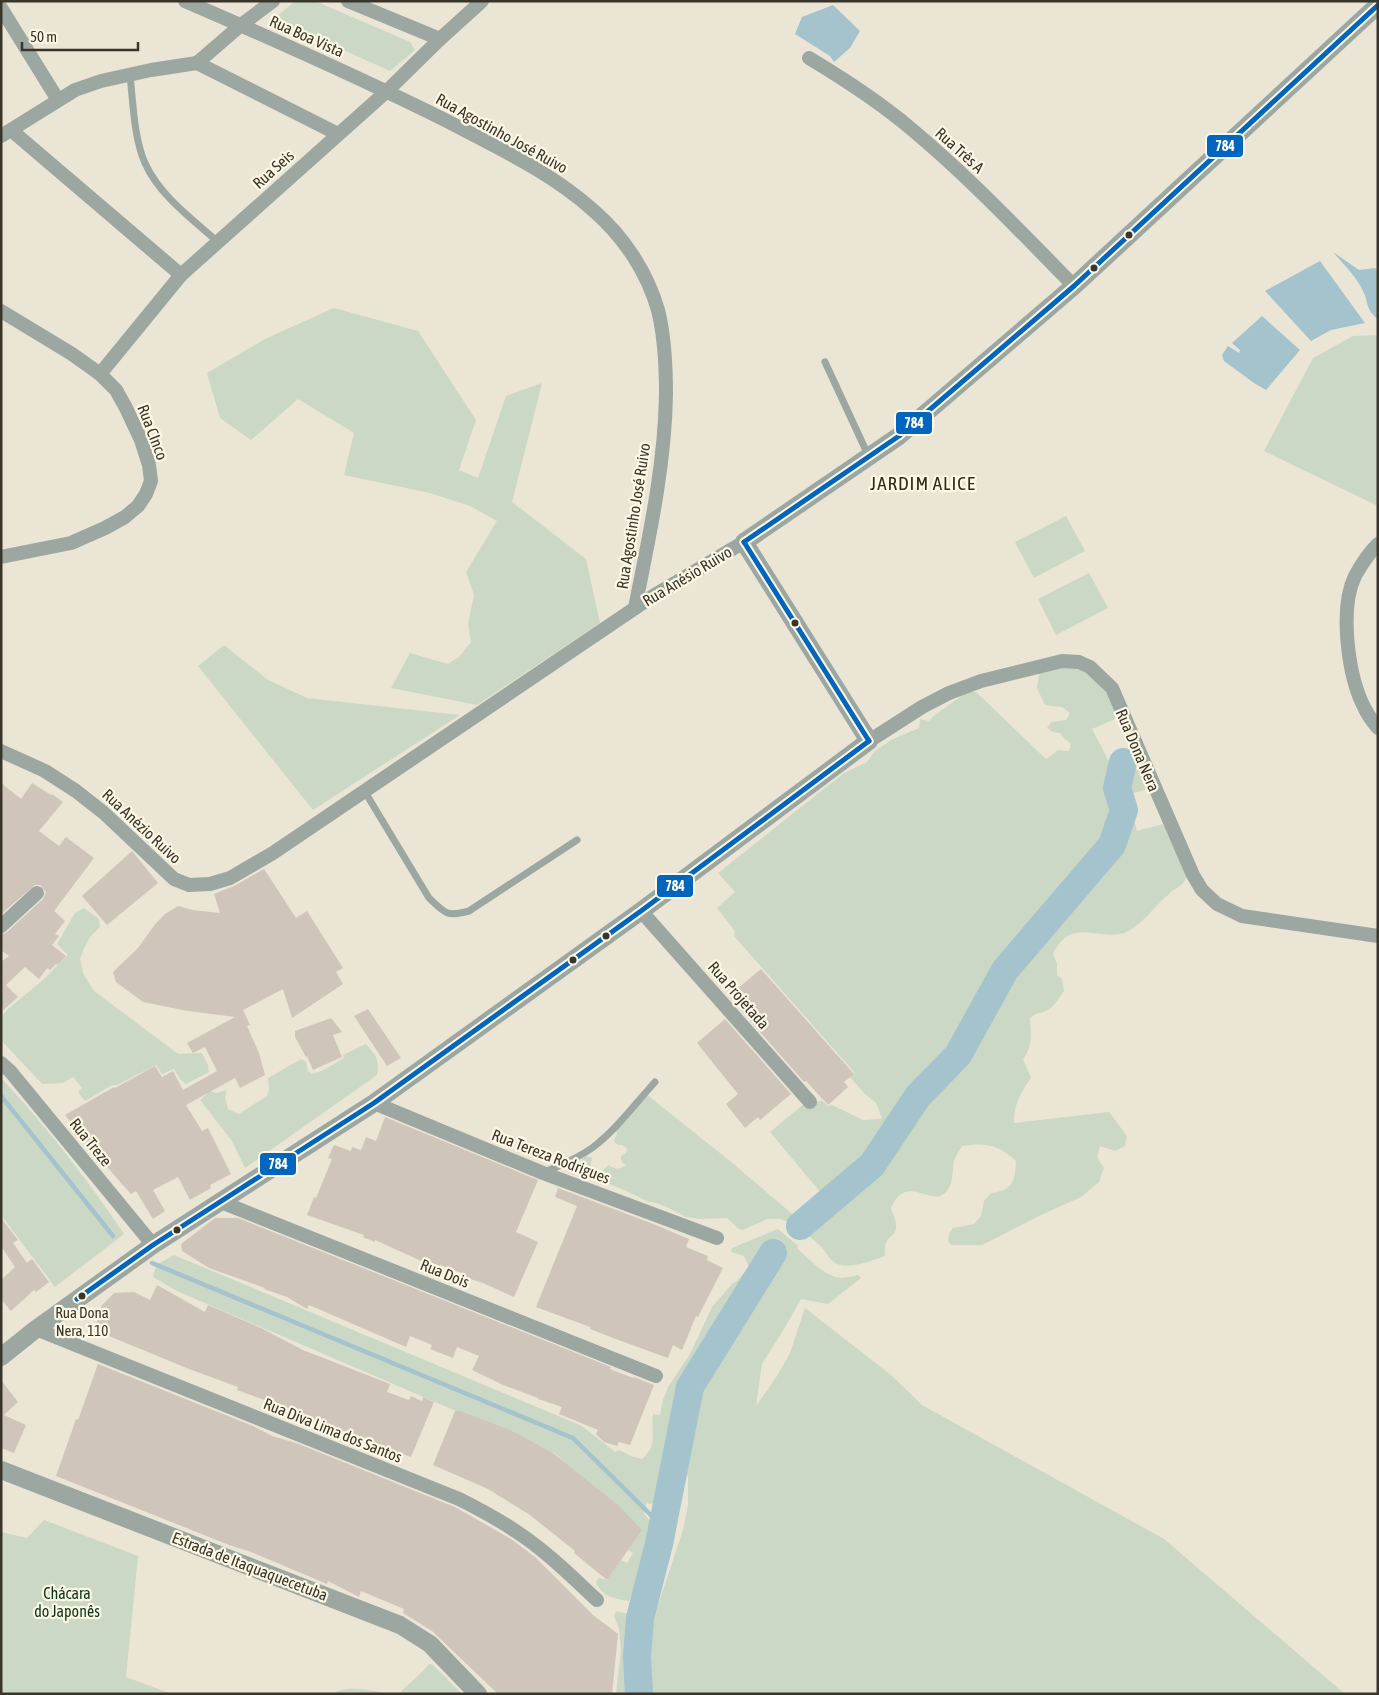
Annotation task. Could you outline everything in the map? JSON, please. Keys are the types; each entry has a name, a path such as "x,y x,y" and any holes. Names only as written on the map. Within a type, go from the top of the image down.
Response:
{"street":[{"name":"Rua Boa Vista","path":"185,1 387,91"},
{"path":"181,275 6,133 75,90 101,81 197,63 273,1"},
{"path":"348,1 440,39"},
{"name":"Rua Seis","path":"100,374 181,275 387,91 482,1"},
{"name":"Rua Anésio Ruivo","path":"365,792 635,608 744,542 899,436 1074,286 1378,5"},
{"path":"1,8 58,100"},
{"name":"Rua Três A","path":"809,58 878,102 910,128 989,200 1074,286"},
{"path":"197,63 338,134"},
{"name":"Rua Agostinho José Ruivo","path":"387,91 556,180 595,211 618,235 646,277 658,311 666,357 665,416 658,489 635,608"},
{"name":"Rua CInco","path":"1,311 72,354 100,374 116,390 141,440 149,465 151,481 146,494 138,506 125,517 70,543 1,557"},
{"path":"1,1357 153,1245 374,1103 641,911 869,741 744,542"},
{"path":"1378,544 1355,577 1347,608 1347,645 1353,676 1364,708 1378,728"},
{"name":"Rua Dona Nera","path":"869,741 922,707 949,693 982,681 1062,661 1079,662 1090,667 1112,688 1193,875 1202,890 1217,904 1242,916 1378,936"},
{"name":"Rua Anézio Ruivo","path":"1,751 45,771 76,791 104,813 174,879 189,885 210,884 230,878 273,853 365,792"},
{"path":"1,926 37,893"},
{"name":"Rua Projetada","path":"641,911 810,1102"},
{"name":"Rua Treze","path":"1,1063 10,1071 153,1245"},
{"name":"Rua Tereza Rodrigues","path":"374,1103 543,1173 717,1238"},
{"name":"Rua Dois","path":"221,1202 656,1376"},
{"name":"Rua Diva Lima dos Santos","path":"36,1330 459,1499 493,1516 518,1532 597,1600"},
{"name":"Estrada de Itaquaquecetuba","path":"1,1470 400,1624 430,1644 478,1694"}],"lane":[{"path":"130,75 139,145 151,176 172,201 218,242"},
{"path":"825,362 869,457"},
{"path":"365,792 429,898 443,911 453,915 469,911 577,840"},
{"path":"543,1173 569,1162 593,1147 604,1138 655,1082"}],"green space":[{"path":"295,1 315,1 410,42 415,50 390,71 274,19"},
{"path":"334,308 418,331 476,420 459,470 478,478 506,396 542,383 512,502 586,559 600,623 477,705 391,688 410,653 448,664 459,657 471,642 468,624 474,595 466,572 497,521 470,506 430,493 344,475 354,433 298,399 251,440 220,418 207,373 265,339"},
{"path":"1378,335 1378,506 1264,451 1313,358 1353,336"},
{"path":"1066,516 1085,551 1034,578 1015,542"},
{"path":"1089,573 1108,608 1056,635 1038,599"},
{"path":"224,645 268,680 307,698 460,715 313,810 198,666"},
{"path":"1077,666 1093,675 1114,706 1115,719 1092,729 1116,775 1140,768 1147,789 1127,795 1137,831 1163,824 1187,876 1181,885 1130,930 1114,935 1076,933 1068,936 1060,943 1053,954 1057,964 1057,975 1062,979 1064,991 1050,1008 1030,1018 1030,1044 1023,1059 1031,1078 1018,1099 1014,1123 1109,1112 1127,1136 1125,1146 1115,1151 1100,1146 1097,1157 1104,1168 1099,1182 1081,1197 982,1245 951,1245 948,1241 949,1234 953,1228 974,1224 981,1216 984,1201 991,1193 1004,1190 1011,1184 1016,1168 1016,1161 998,1148 978,1144 962,1146 954,1160 952,1180 947,1191 941,1196 912,1191 905,1192 897,1197 891,1208 896,1228 887,1241 885,1256 847,1266 835,1263 803,1231 797,1219 790,1223 781,1219 767,1219 743,1230 739,1229 727,1218 700,1219 686,1217 667,1207 649,1202 586,1175 578,1169 577,1166 585,1156 592,1158 592,1171 598,1173 608,1165 622,1168 626,1165 621,1161 621,1156 626,1153 627,1148 615,1143 616,1130 646,1094 730,1161 797,1218 819,1198 821,1193 770,1132 805,1103 822,1101 828,1106 832,1105 863,1120 882,1118 876,1103 850,1077 855,1073 734,936 735,931 717,908 735,892 718,873 844,773 867,762 875,751 891,740 919,728 920,719 929,721 967,692 976,692 1046,759 1058,750 1069,751 1071,744 1060,733 1053,732 1047,728 1051,722 1066,720 1070,713 1062,707 1045,705 1037,688 1039,673 1056,667"},
{"path":"84,908 99,919 100,927 90,937 80,959 83,973 94,991 178,1054 202,1053 209,1072 186,1084 180,1079 174,1069 162,1074 156,1065 117,1085 112,1085 85,1101 78,1092 82,1088 73,1077 63,1083 42,1084 1,1040 1,1017 68,955 57,944 75,913"},
{"path":"366,1044 376,1058 378,1065 377,1075 245,1168 232,1141 200,1100 210,1091 216,1093 227,1090 225,1098 228,1109 239,1114 267,1096 269,1089 268,1078 301,1059 306,1062 308,1071 312,1074 322,1071 344,1058 343,1055"},
{"path":"1,1078 66,1154 124,1234 55,1287 1,1215"},
{"path":"778,1229 823,1271 835,1277 841,1278 858,1275 861,1278 828,1304 801,1299 762,1364 756,1406 790,1353 805,1308 891,1375 922,1405 1164,1539 1345,1694 647,1694 651,1660 651,1626 683,1530 688,1505 688,1477 684,1467 686,1457 690,1451 690,1431 696,1396 714,1354 771,1268 771,1257 756,1262 735,1288 683,1386 668,1455 661,1476 661,1498 658,1502 649,1504 647,1502 644,1513 657,1531 657,1543 629,1601 605,1594 596,1582 599,1578 607,1580 621,1560 627,1563 633,1553 628,1550 638,1534 556,1454 177,1291 153,1277 156,1265 174,1255 582,1426 615,1452 619,1450 642,1459 647,1454 652,1443 653,1414 660,1415 668,1387 690,1354 712,1307 749,1267 744,1256 731,1252 732,1248"},
{"name":"Chácara do Japonês","path":"44,1520 138,1556 126,1677 172,1694 1,1694 1,1532 27,1538"},
{"path":"616,1611 632,1615 626,1631 629,1639 625,1657 625,1694 616,1694 621,1650 619,1629 614,1616"},
{"path":"429,1664 432,1664 462,1694 399,1694"},
{"path":"347,1689 392,1694 333,1694"}],"water":[{"path":"833,5 860,31 850,48 834,62 830,56 795,34 802,17"},
{"path":"1333,252 1359,270 1375,268 1378,271 1378,319 1369,309 1365,295 1357,281"},
{"path":"1320,261 1365,323 1331,330 1311,341 1265,291"},
{"path":"1262,316 1300,350 1266,390 1224,361 1222,355 1228,346 1239,353 1240,350 1232,343"}],"building":[{"path":"1,783 21,799 32,783 63,802 39,831 59,846 66,837 94,858 54,911 65,921 55,934 59,936 52,945 66,956 58,965 56,964 50,970 47,968 39,979 25,967 6,985 18,997 1,1012 1,962 9,956 1,950 1,935 7,932 43,899 46,892 40,885 35,885 1,914"},
{"path":"132,851 158,883 107,925 82,896"},
{"path":"264,869 296,918 307,911 343,968 336,972 343,984 292,1018 283,989 243,1010 250,1025 247,1026 259,1053 265,1075 240,1088 235,1078 186,1105 202,1131 208,1128 231,1174 210,1185 211,1188 190,1200 178,1177 153,1190 165,1211 153,1219 136,1191 131,1194 65,1115 155,1066 162,1077 173,1071 183,1090 217,1071 205,1047 193,1053 187,1043 235,1017 188,1011 143,1002 116,982 113,972 138,948 165,914 178,906 220,913 214,894 234,886"},
{"path":"761,969 854,1074 844,1082 848,1087 828,1105 806,1081 804,1082 739,1008 741,1006 731,994"},
{"path":"368,1009 401,1058 387,1066 354,1016"},
{"path":"331,1018 342,1032 333,1035 342,1057 313,1070 295,1037 295,1031"},
{"path":"725,1019 791,1094 760,1120 758,1117 745,1128 726,1104 738,1094 697,1043"},
{"path":"385,1117 538,1180 516,1232 538,1242 514,1297 483,1283 461,1276 462,1273 440,1265 428,1262 428,1264 375,1240 375,1242 363,1237 364,1235 307,1215 332,1159 328,1158 334,1145 351,1151 352,1147 361,1150 366,1137 376,1141"},
{"path":"558,1188 689,1239 686,1247 708,1256 707,1260 723,1268 698,1317 696,1316 682,1350 673,1345 668,1358 536,1307 577,1206 555,1197"},
{"path":"1,1218 18,1240 13,1243 27,1263 32,1259 49,1282 36,1292 34,1290 11,1311 1,1299 1,1280 15,1267 3,1249 1,1250"},
{"path":"215,1218 238,1218 611,1367 610,1369 654,1385 630,1445 619,1442 617,1446 604,1442 596,1434 598,1430 559,1414 562,1407 503,1385 472,1370 479,1356 457,1347 453,1358 430,1349 432,1345 410,1336 406,1347 309,1305 307,1309 287,1297 209,1268 182,1251 181,1244"},
{"path":"157,1285 205,1312 208,1305 261,1328 303,1350 390,1384 387,1392 409,1400 411,1396 422,1401 423,1397 434,1402 411,1457 367,1442 368,1439 323,1424 292,1410 237,1390 238,1387 109,1336 98,1326 97,1321 102,1305 114,1293 134,1292 150,1300"},
{"path":"98,1364 253,1426 272,1436 296,1443 455,1507 511,1539 535,1557 593,1615 618,1634 612,1694 498,1694 432,1631 403,1613 404,1609 361,1591 359,1597 328,1581 327,1584 251,1552 56,1476"},
{"path":"1,1380 18,1402 4,1415 26,1425 14,1453 1,1448"},
{"path":"455,1411 460,1411 510,1430 553,1453 619,1506 642,1530 607,1580 574,1553 575,1551 530,1515 488,1489 433,1465"}],"waterway":[{"path":"800,1226 872,1165 918,1096 958,1055 1005,970 1112,845 1124,810 1117,788 1123,762"},
{"path":"1,1096 113,1236"},
{"path":"639,1694 637,1657 640,1618 659,1544 690,1387 773,1253"},
{"path":"152,1263 573,1438 662,1526"}],"transit line":[{"name":"784","path":"744,542 899,436 1074,286 1378,5"},
{"name":"784","path":"744,542 869,741"},
{"name":"784","path":"77,1299 153,1245 374,1103 641,911 869,741"}],"place":[{"name":"Rua Dona Nera, 110","path":"82,1296"}],"district":[{"name":"JARDIM ALICE","path":"923,483"}]}
